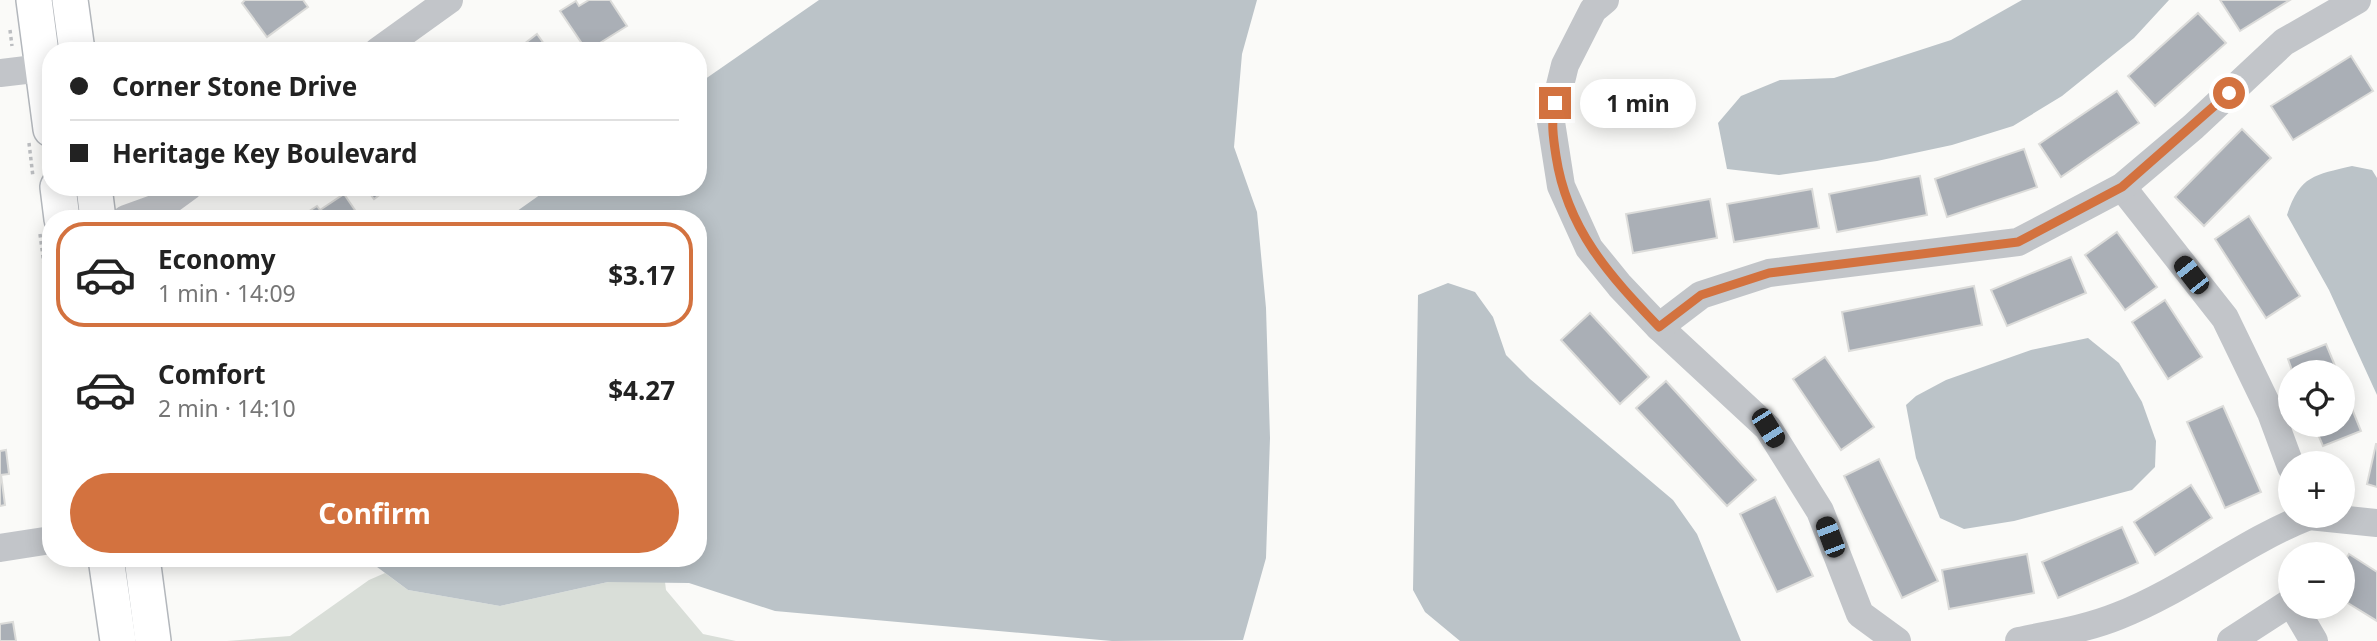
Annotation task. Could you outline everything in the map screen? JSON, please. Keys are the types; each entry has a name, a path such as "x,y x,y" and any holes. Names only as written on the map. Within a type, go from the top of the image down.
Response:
{"main road":[{"path":"34,0 28,70 39,134"},
{"path":"70,0 76,42"},
{"path":"107,567 117,641"},
{"path":"143,567 153,641"}],"street":[{"path":"391,42 449,0"},
{"path":"1605,0 1593,10 1564,65 1551,122 1561,186 1589,248 1659,327 1768,428 1820,511 1860,614 1897,641"},
{"path":"1659,327 1701,295 1769,273 2018,242 2122,187 2193,127 2284,42 2357,0"},
{"path":"2122,187 2225,318 2271,413 2285,451"},
{"path":"149,210 175,196"},
{"path":"2355,521 2377,523"},
{"path":"2018,641 2073,630 2118,616 2167,593 2279,528"},
{"path":"0,548 42,541"},
{"path":"2231,641 2278,610"},
{"path":"2301,619 2314,641"}],"path":[{"path":"10,27 9,38 28,70"},
{"path":"39,134 42,155"}],"shaded area":[{"path":"819,0 1257,0 1242,54 1234,147 1257,212 1266,308 1270,438 1266,558 1243,640 1112,641 775,611 689,583 608,582 500,606 408,590 377,567 707,567 707,210 519,210 538,196 707,196 707,78"},
{"path":"2022,0 2169,0 2134,38 2062,96 2013,126 1952,145 1877,161 1779,175 1727,169 1718,123 1741,96 1780,80 1834,78 1951,40"},
{"path":"2352,166 2372,170 2377,178 2377,395 2329,290 2287,215 2297,192 2310,179"},
{"path":"1448,283 1475,292 1493,317 1506,355 1530,379 1673,500 1697,534 1741,641 1460,641 1425,612 1413,590 1418,295"},
{"path":"2088,338 2119,363 2142,402 2156,441 2155,467 2132,490 2014,521 1964,529 1940,518 1916,458 1906,405 1916,396 1946,380 2031,350"},
{"path":"385,573 408,590 500,606 608,582 665,582 666,590 703,634 736,641 227,641 290,636 369,580"}],"building":[{"path":"245,0 303,0 308,7 267,37 242,3"},
{"path":"589,0 610,0 627,26 601,42 581,42 560,11 576,1 579,6"},
{"path":"2220,0 2290,0 2240,31"},
{"path":"2198,13 2226,43 2155,106 2128,76"},
{"path":"537,34 543,42 527,42"},
{"path":"2351,56 2373,91 2293,140 2271,106"},
{"path":"2117,91 2139,123 2061,177 2039,144"},
{"path":"2242,129 2271,158 2204,226 2175,197"},
{"path":"2024,149 2037,187 1947,217 1935,179"},
{"path":"1920,176 1927,215 1837,232 1829,194"},
{"path":"1812,189 1819,228 1734,242 1727,204"},
{"path":"341,196 345,196 355,210 320,210"},
{"path":"1710,199 1717,238 1633,253 1626,214"},
{"path":"2249,216 2300,296 2266,318 2215,239"},
{"path":"2117,232 2157,287 2125,310 2085,255"},
{"path":"2071,257 2086,293 2007,326 1991,290"},
{"path":"1974,286 1982,325 1849,351 1842,312"},
{"path":"2165,300 2202,357 2168,379 2132,322"},
{"path":"1590,313 1649,377 1620,404 1561,340"},
{"path":"2326,344 2333,360 2288,360"},
{"path":"1825,357 1874,427 1841,450 1793,379"},
{"path":"1666,381 1756,480 1727,506 1636,408"},
{"path":"2223,406 2261,492 2225,508 2187,422"},
{"path":"2355,416 2361,431 2355,433"},
{"path":"2319,437 2346,437 2323,446"},
{"path":"2377,444 2377,487 2367,484"},
{"path":"6,450 9,474 1,475 5,505 0,506 0,451"},
{"path":"1879,459 1938,581 1902,598 1844,476"},
{"path":"2191,485 2212,518 2155,555 2134,522"},
{"path":"1775,497 1813,576 1777,592 1740,514"},
{"path":"2122,527 2138,563 2058,598 2042,562"},
{"path":"2027,554 2034,593 1949,609 1942,570"},
{"path":"2355,558 2377,572 2377,621 2355,607"},
{"path":"13,622 16,641 0,641 0,624"}],"route":[{"path":"1555,103 1551,122 1561,186 1589,248 1659,327 1701,295 1769,273 2018,242 2122,187 2229,93"}]}
